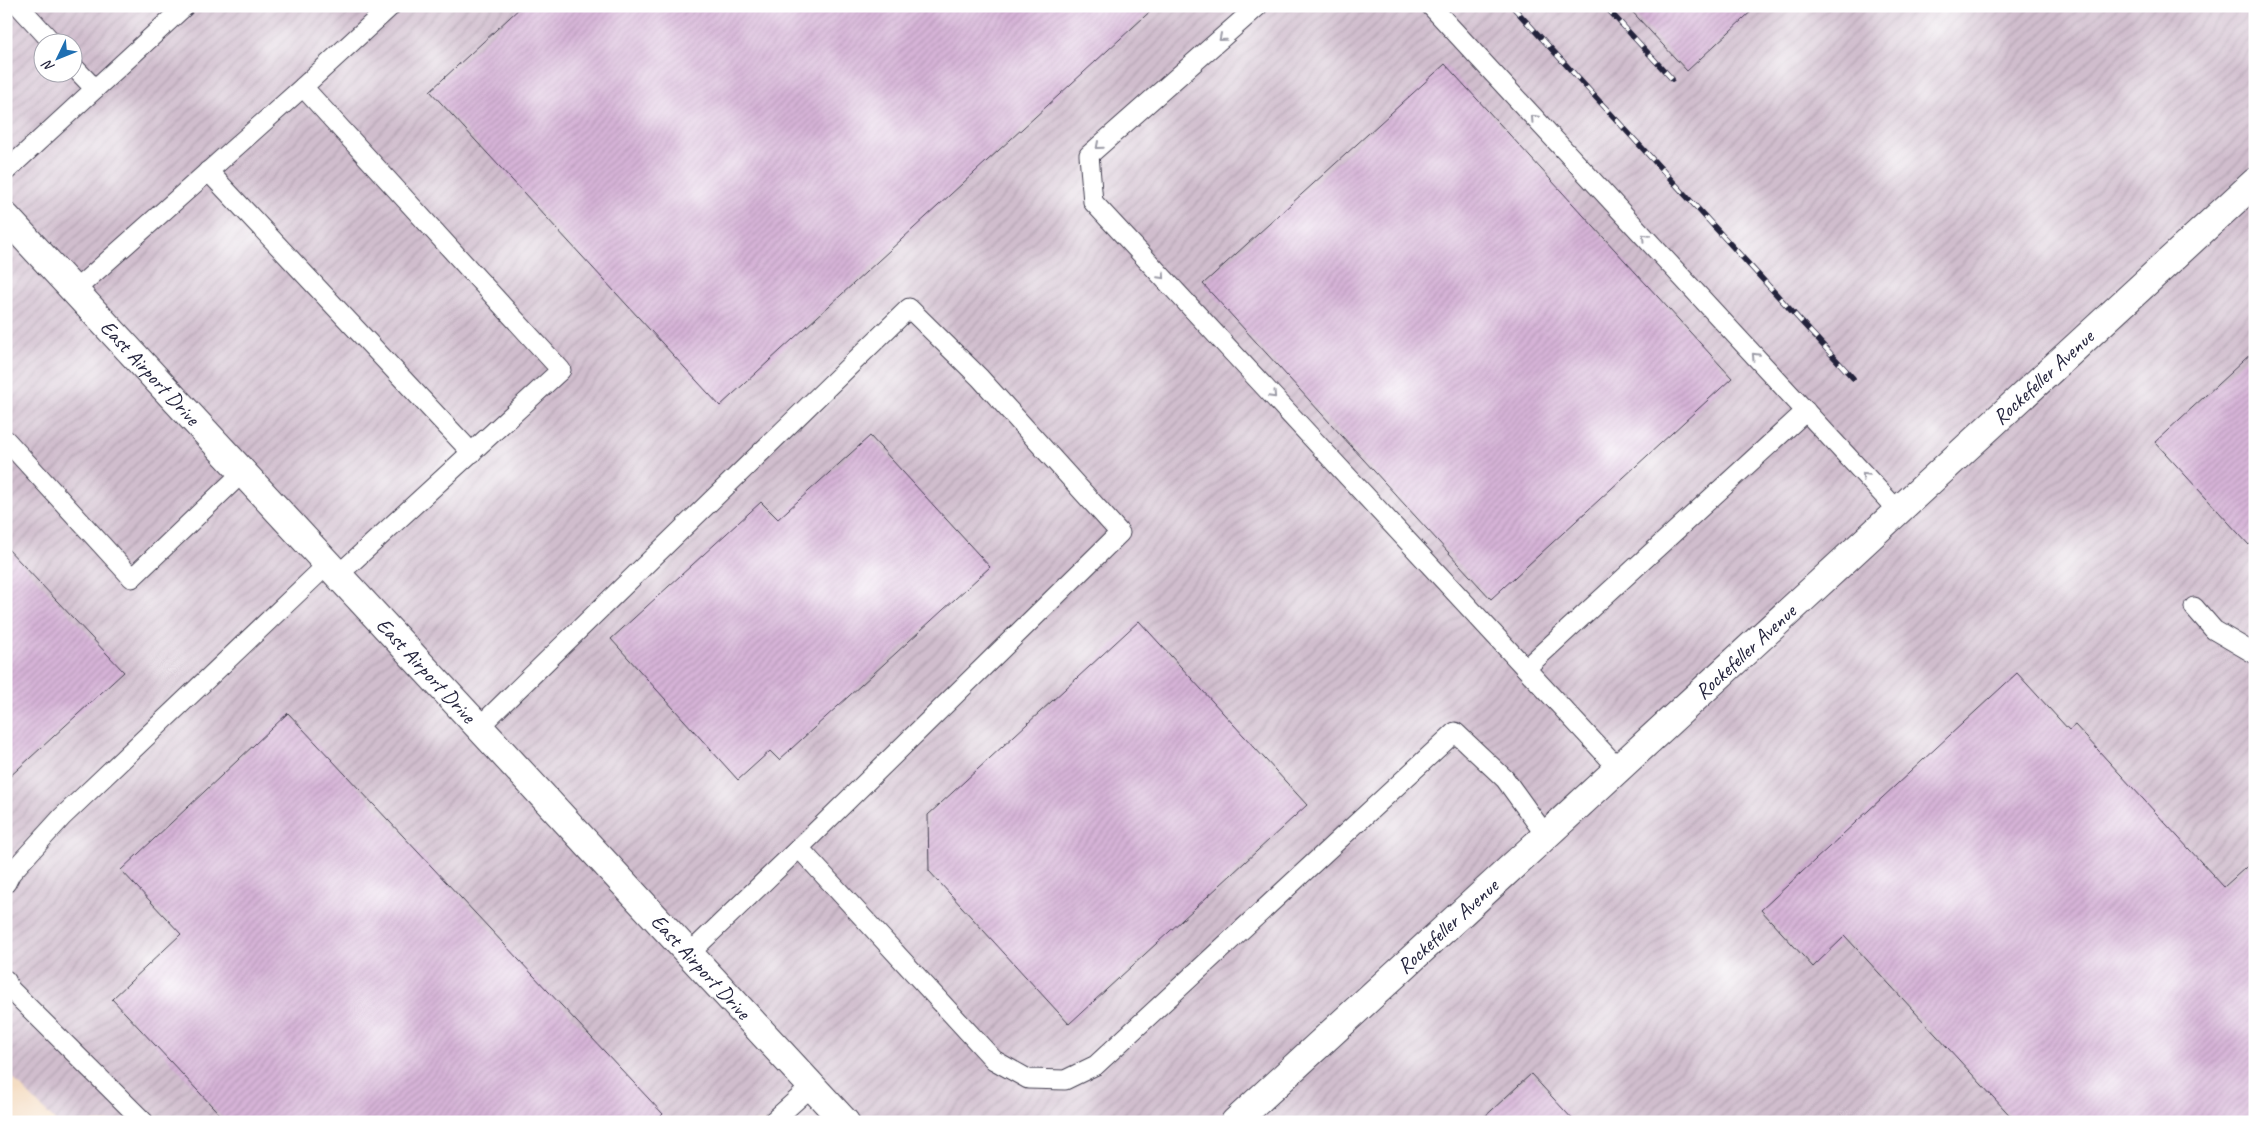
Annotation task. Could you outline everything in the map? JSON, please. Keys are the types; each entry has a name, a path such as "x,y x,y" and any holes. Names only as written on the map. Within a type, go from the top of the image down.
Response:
{"street":[{"name":"Rockefeller Avenue","path":"1235,1122 2255,182"},
{"name":"East Airport Drive","path":"6,218 845,1122"}],"lane":[{"path":"19,6 43,32"},
{"path":"6,171 185,6"},
{"path":"74,291 391,6"},
{"path":"1258,6 1089,155 1093,202 1619,769"},
{"path":"1431,6 1898,512"},
{"path":"82,75 95,89"},
{"path":"6,883 11,873 62,818 333,570 472,453 561,370 303,87"},
{"path":"208,171 472,453"},
{"path":"479,727 910,308 980,378 1120,533 689,954"},
{"path":"1526,668 1806,411"},
{"path":"6,440 132,578 242,472"},
{"path":"2194,607 2214,630 2255,654"},
{"path":"799,848 994,1060 1028,1079 1065,1080 1096,1065 1455,732 1505,779 1546,836"},
{"path":"6,980 10,989 144,1122"},
{"path":"772,1122 812,1086"}],"shaded area":[{"path":"6,6 2255,6 2255,1122 56,1122 6,1071"}],"building":[{"path":"522,6 1156,6 720,406 430,91"},
{"path":"1627,6 1757,6 1687,71"},
{"path":"1445,64 1732,378 1491,599 1203,284"},
{"path":"2255,350 2255,539 2249,545 2155,442"},
{"path":"870,436 990,567 779,760 770,751 738,780 611,639 761,502 778,519"},
{"path":"6,547 124,672 6,780"},
{"path":"1139,621 1307,805 1069,1024 929,871 928,815"},
{"path":"2017,673 2069,730 2075,725 2224,887 2255,859 2255,1122 2016,1122 1845,936 1813,967 1761,910"},
{"path":"288,713 663,1114 655,1122 227,1122 112,999 181,934 121,870"},
{"path":"1531,1074 1575,1122 1479,1122"}],"railway":[{"path":"1512,6 1853,378"},
{"path":"1605,6 1672,79"}]}
